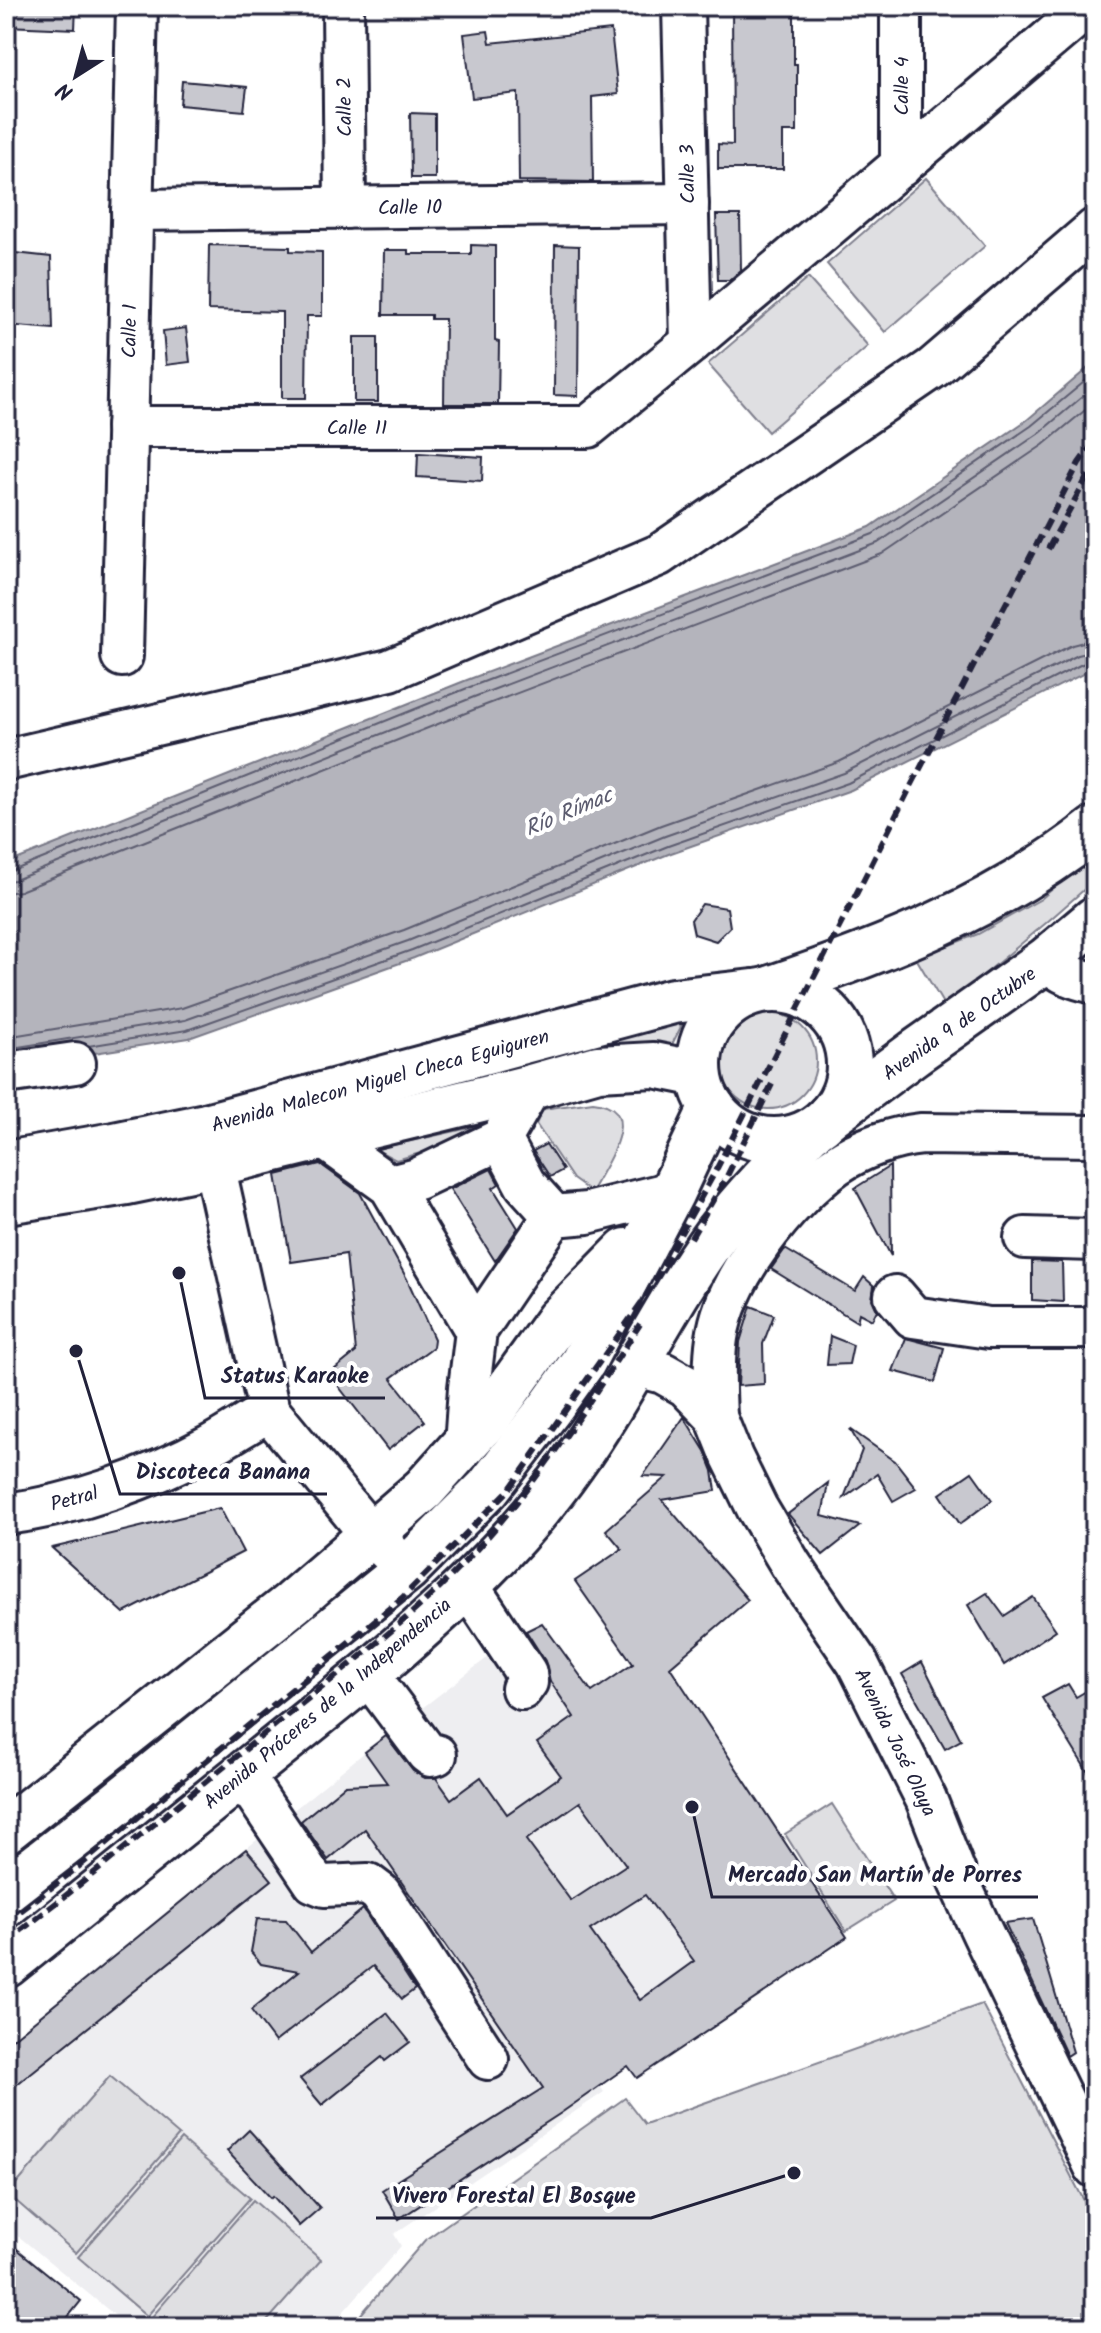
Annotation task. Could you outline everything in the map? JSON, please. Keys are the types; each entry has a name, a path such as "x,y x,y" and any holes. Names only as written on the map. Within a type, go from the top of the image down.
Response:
{"main road":[{"path":"761,991 793,992 814,1001 832,1017 844,1038 849,1060 847,1084 837,1105 814,1128 786,1140 765,1140 745,1134 726,1123 706,1091 700,1053 706,1032 718,1015 734,1001 761,991 849,962 924,932 1001,891 1072,848 1095,829"},
{"name":"Avenida 9 de Octubre","path":"814,1128 1046,960 1095,919"},
{"name":"Avenida Malecon Miguel Checa Eguiguren","path":"6,1164 206,1126 673,1001 761,991"},
{"name":"Avenida Malecon Miguel Checa Eguiguren","path":"6,1201 127,1182 214,1164 598,1068 654,1065 706,1091"},
{"path":"6,1890 138,1788 407,1569 488,1488 583,1362 666,1205 706,1091"},
{"name":"Avenida Próceres de la Independencia","path":"6,1965 368,1674 425,1625 510,1542 570,1468 717,1234 754,1186 814,1128"},
{"path":"6,1830 292,1603 424,1489 487,1419 558,1320 666,1205"}],"street":[{"name":"Calle 1","path":"122,656 137,6"},
{"name":"Calle 2","path":"343,6 345,208"},
{"name":"Calle 3","path":"683,6 691,343"},
{"name":"Calle 4","path":"901,6 901,166"},
{"path":"691,343 1089,6"},
{"name":"Calle 10","path":"132,210 688,204"},
{"path":"6,760 390,670 659,555 933,368 1095,229"},
{"name":"Calle 11","path":"127,427 588,427 691,343"},
{"path":"1046,960 1065,974 1095,983"},
{"path":"6,1073 75,1063"},
{"path":"390,1186 417,1179 501,1139 531,1087"},
{"path":"716,1417 714,1377 717,1336 734,1285 769,1232 810,1186 839,1163 892,1139 922,1134 1095,1136"},
{"path":"322,1137 390,1186 476,1331"},
{"path":"501,1139 525,1184 554,1216"},
{"path":"214,1164 269,1411 371,1535 407,1569"},
{"path":"554,1216 666,1205"},
{"path":"465,1446 476,1331 554,1216"},
{"path":"1025,1238 1095,1240"},
{"path":"895,1296 913,1317 989,1328 1095,1328"},
{"path":"636,1366 683,1356 717,1336"},
{"name":"Avenida José Olaya","path":"636,1366 663,1373 686,1386 716,1417 757,1508 791,1565 857,1662 926,1799 958,1880 1095,2167"},
{"name":"Petral","path":"6,1514 79,1498 145,1476 209,1447 269,1411"},
{"path":"467,1584 526,1673 527,1682 522,1689"},
{"path":"368,1674 427,1753 436,1755"},
{"path":"243,1776 314,1882 324,1886 368,1884 380,1893 488,2059"}],"shaded area":[{"path":"926,178 985,246 885,332 827,264"},
{"path":"808,278 868,346 768,432 708,364"},
{"path":"1095,852 1095,880 945,1007 916,958 978,934 1041,899"},
{"path":"768,1013 787,1016 802,1027 813,1042 816,1061 813,1080 802,1095 787,1106 768,1109 749,1106 734,1095 723,1080 720,1061 723,1042 734,1027 749,1016"},
{"path":"687,1015 666,1056 386,1106 383,1094"},
{"path":"593,1102 609,1106 618,1115 620,1126 612,1154 591,1192 573,1179 536,1124 543,1109"},
{"path":"478,1126 452,1144 396,1160 375,1149"},
{"path":"336,1589 341,1599 6,1872 6,1854"},
{"path":"542,1623 790,1975 637,2078 622,2058 595,2078 604,2092 394,2234 401,2246 330,2327 129,2327 6,2226 6,2044 365,1752 513,1638"},
{"path":"832,1804 894,1901 846,1931 785,1834"},
{"path":"982,2004 1095,2222 1095,2327 350,2327 425,2240 625,2098 645,2124"},
{"path":"110,2076 179,2135 76,2253 8,2194"},
{"path":"181,2139 250,2198 147,2316 78,2257"},
{"path":"253,2200 321,2260 262,2327 160,2327 150,2319"}],"water":[{"name":"Río Rímac","path":"1095,362 1095,668 851,790 671,853 414,958 189,1038 6,1067 6,864 467,680 870,527 1027,420"}],"building":[{"path":"6,6 76,6 75,29 6,26"},
{"path":"732,6 794,6 797,132 783,132 783,169 718,169 718,144 733,145"},
{"path":"611,30 618,94 592,97 593,182 519,181 518,93 472,98 464,34 488,31 490,43"},
{"path":"182,81 247,87 244,111 180,105"},
{"path":"410,113 435,114 435,178 411,178"},
{"path":"716,215 740,215 741,270 730,280 718,280"},
{"path":"209,245 290,247 290,251 322,252 322,316 307,316 306,398 282,398 282,312 208,310"},
{"path":"471,245 495,246 498,404 444,404 445,319 431,319 431,315 383,315 384,250 408,250 408,254 471,254"},
{"path":"555,245 579,246 578,396 554,395"},
{"path":"6,252 51,257 53,329 6,325"},
{"path":"186,328 190,362 166,365 163,331"},
{"path":"354,337 378,337 378,402 354,402"},
{"path":"418,453 483,457 482,481 417,477"},
{"path":"702,904 727,908 730,927 716,941 694,934 691,920"},
{"path":"546,1144 563,1170 550,1177 533,1151"},
{"path":"320,1164 360,1193 407,1279 434,1339 433,1347 391,1378 425,1421 388,1450 329,1374 356,1352 346,1254 291,1262 276,1175"},
{"path":"890,1166 891,1256 855,1188"},
{"path":"491,1169 499,1184 493,1188 518,1228 495,1261 450,1189"},
{"path":"785,1249 855,1291 864,1277 874,1286 872,1299 877,1310 872,1320 859,1313 857,1322 771,1269"},
{"path":"1032,1261 1062,1262 1063,1302 1032,1300"},
{"path":"751,1306 774,1315 763,1344 764,1384 738,1386 740,1342"},
{"path":"830,1336 853,1345 849,1364 827,1365"},
{"path":"906,1338 944,1348 935,1382 893,1371"},
{"path":"684,1417 705,1451 713,1471 716,1491 662,1500 748,1600 670,1667 847,1937 637,2078 628,2066 399,2219 382,2190 543,2088 365,1829 328,1860 301,1821 345,1785 387,1783 365,1752 386,1736 413,1771 425,1778 436,1778 451,1799 481,1777 507,1814 561,1776 537,1743 574,1717 550,1681 545,1661 526,1631 542,1623 592,1692 633,1664 575,1581 622,1549 606,1530 667,1477 643,1476","holes":["580,1802 626,1865 571,1901 526,1840","645,1895 694,1961 640,2000 590,1930"]},
{"path":"850,1429 895,1461 916,1488 893,1501 877,1474 844,1498 862,1450"},
{"path":"972,1472 992,1500 960,1524 940,1494"},
{"path":"828,1483 822,1516 860,1526 823,1555 788,1514"},
{"path":"220,1508 243,1552 124,1613 52,1548"},
{"path":"987,1593 1004,1616 1033,1597 1056,1630 1004,1665 968,1605"},
{"path":"922,1662 961,1740 945,1749 902,1674"},
{"path":"1068,1684 1076,1697 1095,1686 1095,1784 1042,1698"},
{"path":"246,1849 272,1880 6,2093 6,2044"},
{"path":"363,1909 415,1989 402,1999 373,1966 275,2042 251,2010 299,1971 261,1964 251,1952 257,1919 286,1920 311,1952"},
{"path":"1033,1919 1073,2052 1067,2056 1005,1923"},
{"path":"387,2013 410,2042 385,2061 382,2057 322,2105 300,2079"},
{"path":"249,2130 320,2208 299,2226 227,2151"},
{"path":"6,2240 81,2301 60,2327 6,2327"}],"railway":[{"path":"6,1922 77,1868 403,1597 509,1490 644,1299 715,1172 1079,463 1095,441"},
{"path":"1048,549 1095,463"},
{"path":"691,1238 727,1176 773,1082"},
{"path":"6,1942 370,1649 435,1592 482,1544 531,1484 640,1324"}],"place":[{"name":"Status Karaoke","path":"179,1273"},
{"name":"Discoteca Banana","path":"76,1351"},
{"name":"Mercado San Martín de Porres","path":"692,1807"},
{"name":"Vivero Forestal El Bosque","path":"794,2173"}]}
